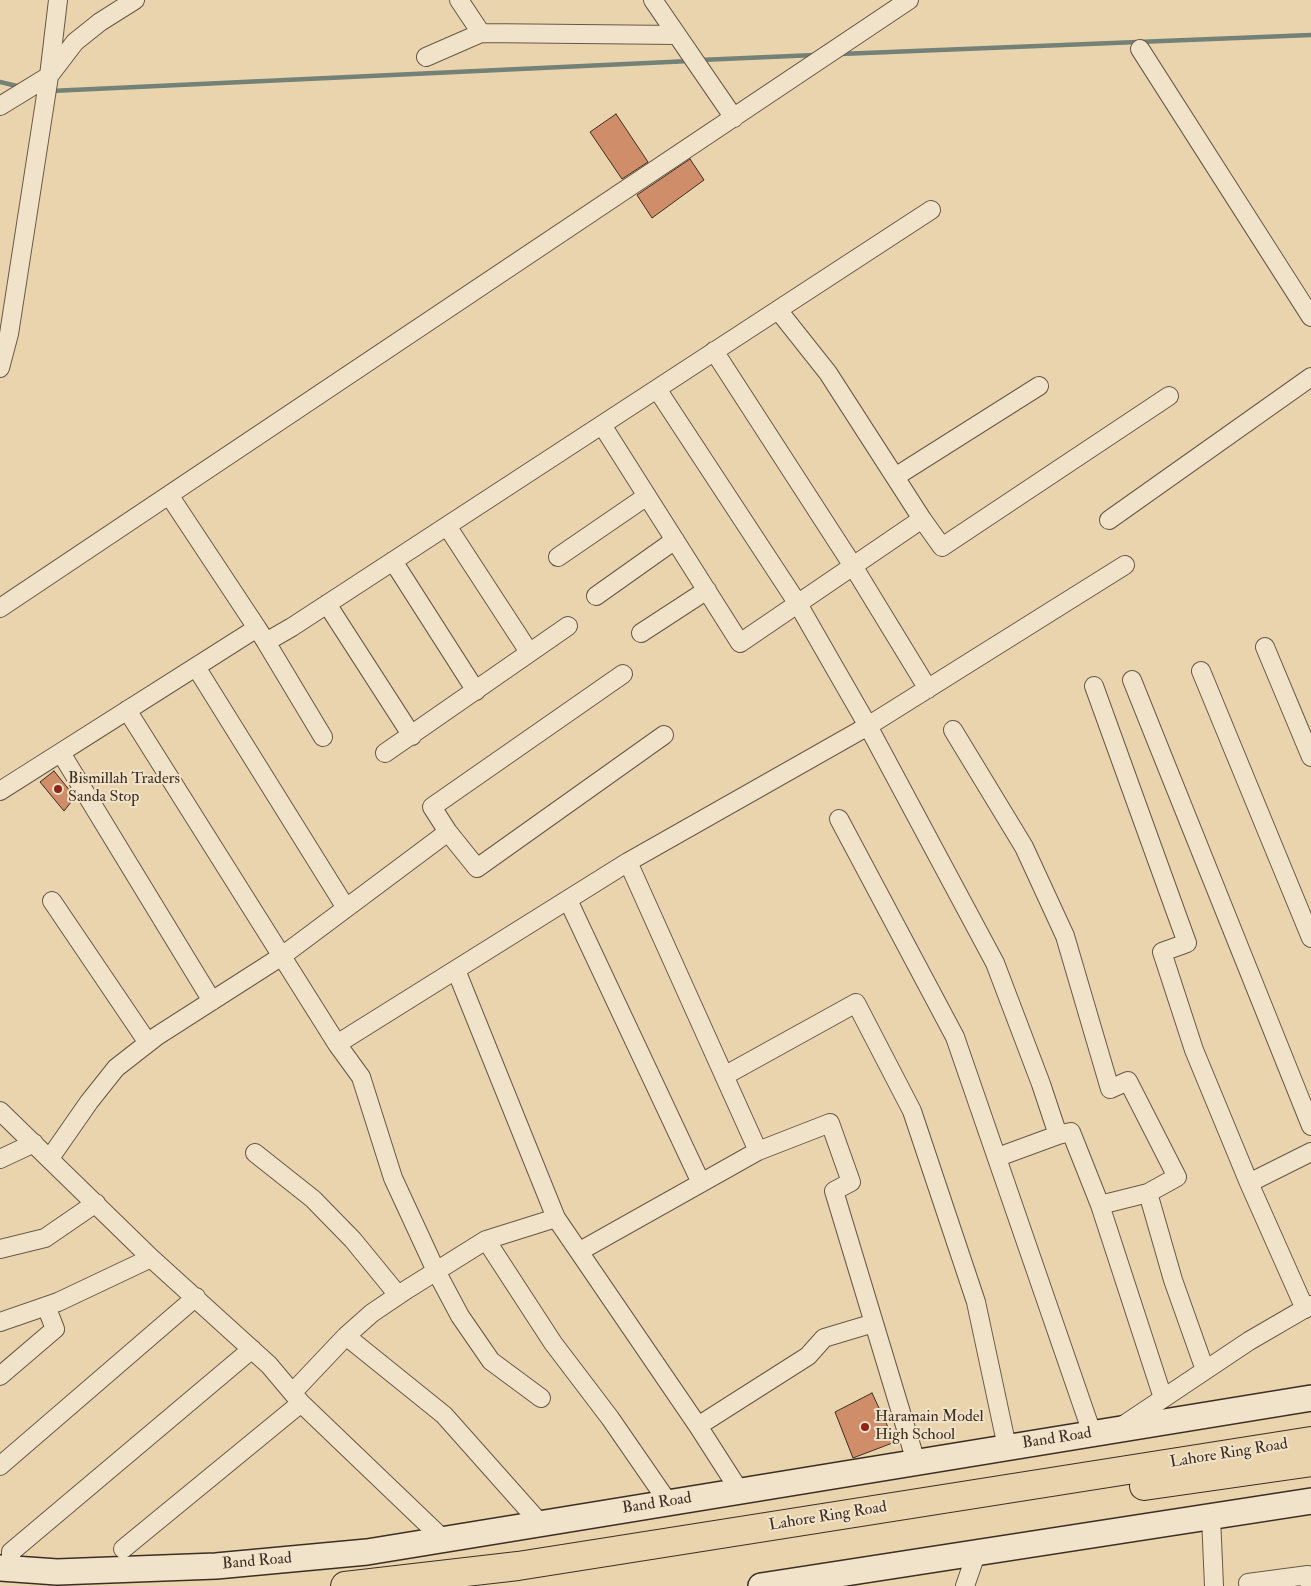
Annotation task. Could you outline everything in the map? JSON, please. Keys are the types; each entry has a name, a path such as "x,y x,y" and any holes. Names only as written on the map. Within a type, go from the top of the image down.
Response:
{"highway":[{"name":"Lahore Ring Road","path":"345,1586 518,1566 1311,1441"},
{"name":"Lahore Ring Road","path":"494,1586 971,1511 1311,1462"}],"main road":[{"name":"Band Road","path":"6,1558 57,1572 216,1566 367,1552 1311,1398"},
{"path":"761,1586 848,1580 976,1554 1311,1502"}],"street":[{"path":"0,368 9,334 50,76 58,0"},
{"path":"0,106 50,76 75,42 100,22 135,0"},
{"path":"459,0 481,33"},
{"path":"653,0 734,118"},
{"path":"0,608 910,0"},
{"path":"426,57 481,33 677,35"},
{"path":"1140,49 1311,317"},
{"path":"0,791 196,667 327,604 930,210"},
{"path":"778,310 828,373 942,547 1169,396"},
{"path":"714,351 853,566 928,688"},
{"path":"1109,520 1311,377"},
{"path":"896,478 1039,386"},
{"path":"657,389 798,604 868,726 994,963 1058,1135"},
{"path":"602,424 740,643 922,519"},
{"path":"170,495 261,635 323,737"},
{"path":"558,557 647,496"},
{"path":"447,526 529,652"},
{"path":"596,596 675,540"},
{"path":"393,561 476,691"},
{"path":"337,1044 628,862 868,726 1125,565"},
{"path":"641,633 707,590"},
{"path":"327,604 412,736"},
{"path":"385,753 568,626"},
{"path":"1265,647 1311,757"},
{"path":"196,667 346,908"},
{"path":"1201,672 1311,938"},
{"path":"623,674 432,807 448,832 477,868 664,735"},
{"path":"1132,680 1311,1126"},
{"path":"1094,686 1187,943 1162,952 1194,1050 1249,1183 1308,1307 1249,1341 1117,1429"},
{"path":"127,710 337,1044 361,1078 393,1178 436,1271 460,1316 490,1360 541,1398"},
{"path":"953,730 1024,847 1066,936 1110,1089 1128,1081 1177,1177 1148,1192 1100,1206"},
{"path":"61,753 212,1001"},
{"path":"839,819 955,1037 998,1157 1092,1434"},
{"path":"50,1158 89,1102 116,1068 148,1043 282,956 448,832"},
{"path":"628,862 758,1151"},
{"path":"568,900 701,1183"},
{"path":"52,901 148,1043"},
{"path":"456,970 556,1218 698,1426 739,1490"},
{"path":"724,1076 856,1004 912,1111 976,1302 1007,1447"},
{"path":"0,1110 151,1258 252,1349 297,1397 443,1539"},
{"path":"580,1251 758,1151 830,1123 851,1182 834,1191 916,1462"},
{"path":"998,1157 1071,1132 1100,1206 1163,1398"},
{"path":"0,1159 34,1143"},
{"path":"1249,1183 1311,1152"},
{"path":"255,1153 313,1199 353,1240 398,1295"},
{"path":"1148,1192 1173,1280 1205,1370"},
{"path":"0,1248 46,1238 96,1203"},
{"path":"123,1549 297,1397 346,1336 372,1313 486,1240 556,1218"},
{"path":"486,1240 553,1343 610,1418 668,1502"},
{"path":"0,1322 46,1306 151,1258"},
{"path":"0,1466 196,1298"},
{"path":"0,1376 55,1329 46,1306"},
{"path":"698,1426 808,1356 824,1338 874,1323"},
{"path":"346,1336 444,1415 540,1523"},
{"path":"6,1558 252,1349"},
{"path":"1211,1517 1214,1586"},
{"path":"965,1586 976,1554"},
{"path":"1248,1583 1310,1578"}],"building":[{"path":"616,114 648,162 622,179 590,132"},
{"path":"690,159 704,180 652,218 637,195"},
{"name":"Bismillah Traders Sanda Stop","path":"54,771 75,797 64,811 40,782"},
{"name":"Haramain Model High School","path":"872,1393 895,1442 853,1458 835,1412"}],"waterway":[{"path":"840,54 1311,35"},
{"path":"700,60 815,55"},
{"path":"51,91 690,61"},
{"path":"0,82 21,87"}],"place":[{"name":"Bismillah Traders Sanda Stop","path":"58,789"},
{"name":"Haramain Model High School","path":"865,1427"}]}
